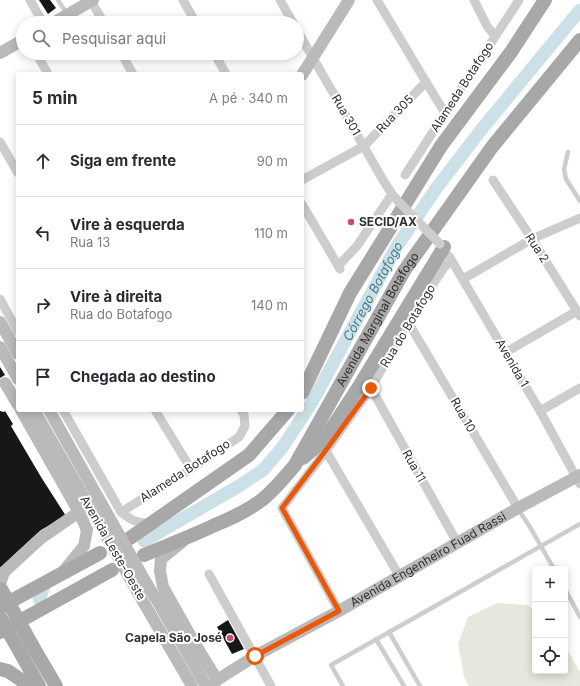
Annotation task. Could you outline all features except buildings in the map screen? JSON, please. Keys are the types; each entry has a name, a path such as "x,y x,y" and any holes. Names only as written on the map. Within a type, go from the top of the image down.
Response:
{"main road":[{"path":"304,72 348,0"},
{"path":"304,389 350,293 441,146 511,52 545,0"},
{"path":"67,15 86,2"},
{"name":"Avenida Marginal Botafogo","path":"144,555 230,519 250,508 279,484 295,465 404,271 492,147 580,40"},
{"path":"0,53 16,44"},
{"path":"295,465 324,440 360,385 442,245"},
{"path":"0,322 16,347"},
{"path":"0,347 16,374"},
{"path":"16,378 2,385 16,402"},
{"path":"22,412 87,530 84,546 62,574"},
{"path":"32,428 33,412"},
{"name":"Avenida Leste-Oeste","path":"34,412 104,521 143,589 192,686"},
{"name":"Avenida Leste-Oeste","path":"50,412 104,521"},
{"path":"130,538 249,455 286,412"},
{"name":"Avenida Engenheiro Fuad Rassi","path":"211,685 255,656 400,577 518,508 579,479"},
{"path":"56,686 0,587 4,572 41,538 78,512"},
{"path":"188,537 161,558 160,571 163,587 210,669 211,685"},
{"path":"0,607 100,553"},
{"path":"0,632 112,570"},
{"name":"Avenida Leste-Oeste","path":"143,589 158,602 211,685"},
{"path":"0,617 39,686"},
{"path":"0,669 8,671 30,686"}],"street":[{"path":"30,0 39,16"},
{"path":"183,0 192,16"},
{"path":"280,0 289,16"},
{"path":"377,0 445,113"},
{"path":"474,0 487,26 495,36"},
{"name":"Alameda Botafogo","path":"405,175 519,0"},
{"path":"86,2 98,16"},
{"name":"Rua 301","path":"304,43 394,197 442,245"},
{"path":"40,60 47,72"},
{"path":"125,60 132,72"},
{"path":"218,60 225,72"},
{"name":"Rua 305","path":"304,179 364,146 426,82"},
{"path":"0,142 16,170"},
{"name":"Rua 2","path":"493,180 578,313"},
{"path":"304,207 339,267 394,197"},
{"path":"463,280 532,239 579,217"},
{"name":"Avenida 1","path":"442,245 579,479"},
{"name":"Rua do Botafogo","path":"339,611 282,508 371,388 408,322 443,268 451,260"},
{"path":"0,299 16,328"},
{"path":"506,352 578,313"},
{"name":"Rua 10","path":"408,322 518,508"},
{"name":"Rua 11","path":"371,388 458,543"},
{"path":"540,411 580,388"},
{"path":"64,412 121,512 134,521 153,523"},
{"path":"156,412 191,469"},
{"name":"Alameda Botafogo","path":"121,512 191,469 239,437 245,426 242,412"},
{"path":"326,450 400,577"},
{"path":"209,574 271,686"}],"lane":[{"path":"58,0 67,15"},
{"path":"568,152 564,169 566,179 580,201"},
{"path":"518,508 552,566"},
{"path":"343,686 330,665 580,524"},
{"path":"568,595 580,617"},
{"path":"389,632 420,686"},
{"path":"376,639 404,686"}],"shaded area":[{"path":"497,603 528,605 532,609 532,674 568,674 568,651 580,672 580,686 469,686 464,677 458,644 468,617"}],"waterway":[{"name":"Córrego Botafogo","path":"144,541 239,486 263,470 282,448 311,404 397,246 438,186 481,130 580,10"},
{"path":"39,599 46,582"}],"place":[{"name":"SECID/AX","path":"351,222"},
{"name":"Capela São José","path":"230,638"}],"route":[{"path":"255,656 339,611 282,508 371,388"}]}
